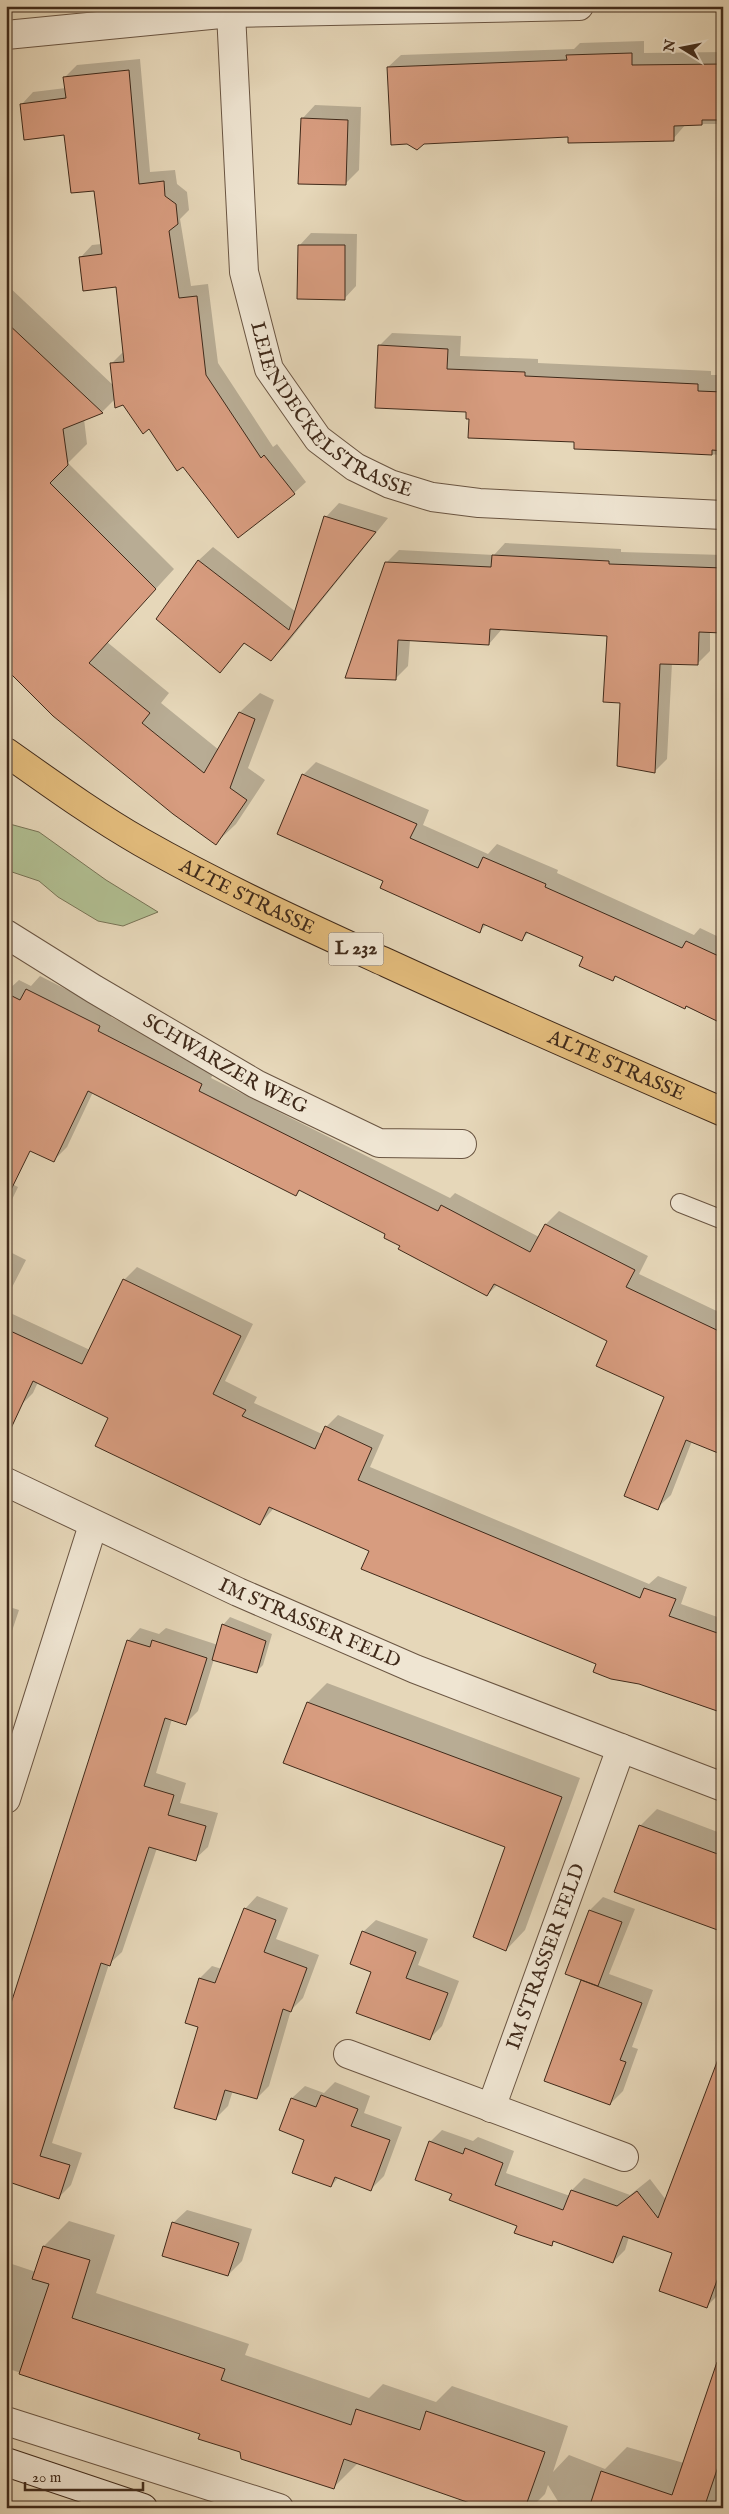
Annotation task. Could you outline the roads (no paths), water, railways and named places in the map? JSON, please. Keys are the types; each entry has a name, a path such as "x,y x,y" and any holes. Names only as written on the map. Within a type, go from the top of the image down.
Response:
{"main road":[{"name":"ALTE STRASSE","path":"6,752 62,792 140,841 200,874 288,918 528,1028 723,1112"}],"street":[{"path":"6,35 231,13 579,6"},
{"name":"LEIENDECKELSTRASSE","path":"231,13 244,272 269,368 318,439 355,466 381,480 432,497 480,503 723,515"},
{"name":"SCHWARZER WEG","path":"6,934 94,989 256,1084 378,1143 462,1144"},
{"name":"IM STRASSER FELD","path":"6,1482 93,1525 238,1592 416,1669 723,1787"},
{"path":"6,1799 93,1525"},
{"name":"IM STRASSER FELD","path":"491,2108 621,1748"},
{"path":"348,2054 624,2156"},
{"path":"6,2420 279,2508"},
{"path":"6,2462 143,2508"}],"lane":[{"path":"680,1203 723,1220"}]}
